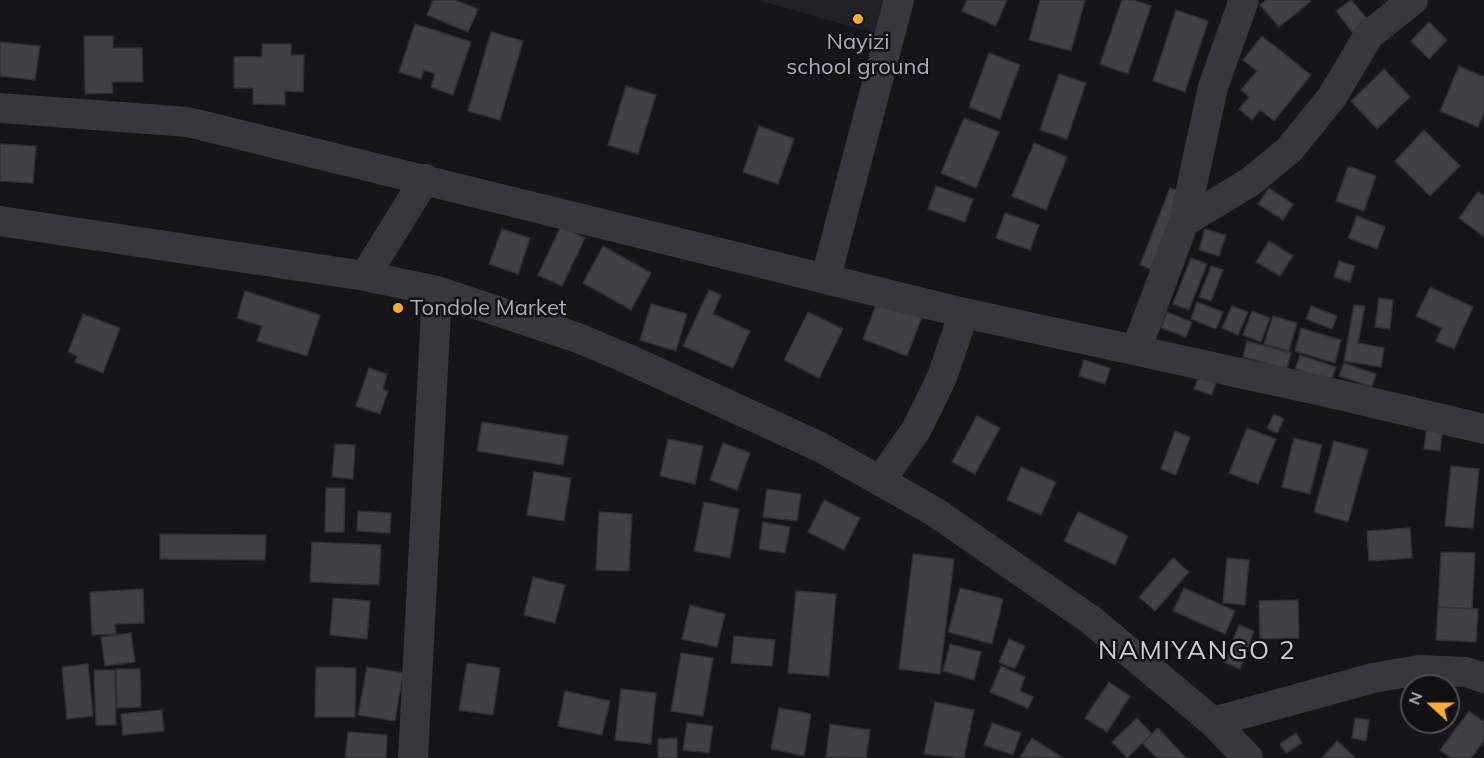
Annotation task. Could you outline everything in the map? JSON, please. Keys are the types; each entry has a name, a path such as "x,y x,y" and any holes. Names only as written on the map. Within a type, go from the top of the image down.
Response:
{"street":[{"path":"826,277 899,0"},
{"path":"1136,350 1184,222 1213,87 1244,0"},
{"path":"1184,222 1250,182 1289,150 1332,98 1369,35 1413,0"},
{"path":"0,108 188,122 826,277 964,313 1484,429"},
{"path":"365,276 425,179"},
{"path":"0,221 365,276 437,291 578,338 628,359 820,447 935,512 1081,613 1213,722 1248,758"},
{"path":"413,758 437,291"},
{"path":"880,481 916,430 929,404 942,377 964,313"},
{"path":"1213,722 1373,678 1419,670 1466,672 1484,678"}],"shaded area":[{"name":"Nayizi school ground","path":"758,0 897,0 889,37"}],"building":[{"path":"433,0 455,0 478,9 468,32 427,15"},
{"path":"967,0 1007,0 996,26 962,11"},
{"path":"1040,0 1085,0 1071,51 1029,40"},
{"path":"1122,0 1134,0 1151,6 1128,74 1100,64"},
{"path":"1266,0 1311,1 1279,27 1260,5"},
{"path":"1351,0 1370,22 1354,34 1336,11"},
{"path":"1176,10 1208,21 1185,92 1153,81"},
{"path":"1429,22 1447,40 1429,59 1411,41"},
{"path":"415,24 471,42 453,95 431,87 435,74 424,70 421,79 399,72"},
{"path":"491,32 523,41 500,120 468,111"},
{"path":"84,36 113,36 113,48 142,48 143,82 112,82 113,93 85,94"},
{"path":"1262,36 1311,75 1274,121 1260,110 1252,120 1239,109 1249,97 1241,90 1257,71 1243,60"},
{"path":"0,42 40,46 35,80 0,76"},
{"path":"262,44 291,44 291,55 304,55 303,92 285,91 285,105 253,104 253,88 234,88 234,57 262,57"},
{"path":"989,53 1020,65 1000,119 969,107"},
{"path":"1459,66 1484,77 1484,113 1478,127 1440,111"},
{"path":"1384,69 1410,97 1377,129 1351,101"},
{"path":"1059,74 1086,83 1067,139 1040,130"},
{"path":"626,86 656,95 638,154 608,145"},
{"path":"964,118 999,132 976,188 941,173"},
{"path":"759,126 794,139 778,184 743,172"},
{"path":"1424,130 1460,166 1430,196 1395,161"},
{"path":"1034,143 1067,157 1046,210 1012,196"},
{"path":"0,144 36,146 33,183 0,181"},
{"path":"1348,166 1376,176 1364,211 1336,201"},
{"path":"936,186 973,199 965,222 928,209"},
{"path":"1170,188 1181,192 1151,269 1140,265"},
{"path":"1269,188 1293,204 1283,220 1258,204"},
{"path":"1478,192 1484,196 1484,237 1459,218"},
{"path":"1005,213 1039,225 1030,250 996,238"},
{"path":"1357,216 1385,227 1377,249 1348,238"},
{"path":"561,226 585,238 562,286 538,275"},
{"path":"502,229 530,238 518,274 489,264"},
{"path":"1205,229 1226,235 1219,256 1199,250"},
{"path":"1269,241 1293,256 1280,276 1256,262"},
{"path":"603,246 651,273 631,310 583,283"},
{"path":"1191,258 1207,264 1189,310 1173,304"},
{"path":"1339,261 1355,266 1350,282 1334,277"},
{"path":"1211,266 1223,270 1211,301 1199,297"},
{"path":"1430,287 1473,307 1454,349 1436,341 1442,328 1416,316"},
{"path":"709,290 721,295 713,314 750,331 733,368 683,346"},
{"path":"245,291 320,315 307,356 257,341 262,326 237,318"},
{"path":"1379,298 1393,300 1390,329 1375,327"},
{"path":"878,300 922,317 907,356 863,339"},
{"path":"1197,302 1223,312 1216,329 1191,319"},
{"path":"651,304 687,314 676,351 640,340"},
{"path":"1354,305 1365,306 1358,343 1384,348 1381,367 1344,361"},
{"path":"1232,306 1248,312 1238,335 1222,328"},
{"path":"1311,306 1337,316 1332,329 1306,319"},
{"path":"1252,311 1270,318 1261,342 1243,335"},
{"path":"808,312 843,329 819,378 784,360"},
{"path":"1167,312 1192,322 1186,337 1161,328"},
{"path":"83,314 120,328 103,373 75,362 77,356 68,352"},
{"path":"1273,316 1297,323 1289,351 1264,344"},
{"path":"1301,328 1341,340 1335,363 1295,351"},
{"path":"1247,341 1291,353 1287,369 1243,357"},
{"path":"1300,355 1336,367 1331,381 1295,369"},
{"path":"1084,360 1110,368 1105,384 1079,376"},
{"path":"1344,363 1376,374 1372,387 1339,376"},
{"path":"369,368 387,374 383,389 388,391 380,414 356,406"},
{"path":"1200,373 1217,379 1212,395 1194,389"},
{"path":"1274,414 1284,419 1277,433 1267,428"},
{"path":"977,416 1000,428 975,474 952,462"},
{"path":"482,422 568,436 563,465 477,451"},
{"path":"1427,425 1443,428 1440,451 1424,449"},
{"path":"1247,428 1276,439 1258,484 1229,473"},
{"path":"1175,431 1190,437 1176,475 1161,469"},
{"path":"1294,438 1322,445 1310,494 1282,487"},
{"path":"668,439 703,446 695,484 660,476"},
{"path":"1334,441 1368,450 1348,522 1314,512"},
{"path":"723,443 750,453 737,490 710,480"},
{"path":"335,444 355,445 353,479 332,477"},
{"path":"1451,466 1479,469 1473,528 1445,526"},
{"path":"1021,467 1056,482 1041,515 1007,500"},
{"path":"534,472 571,478 564,521 527,515"},
{"path":"326,488 345,488 344,532 325,532"},
{"path":"767,489 801,494 797,521 763,517"},
{"path":"824,500 860,518 844,550 808,532"},
{"path":"704,502 739,509 730,558 694,551"},
{"path":"358,511 391,513 390,533 357,531"},
{"path":"599,512 632,514 629,571 596,570"},
{"path":"1078,512 1128,536 1115,565 1064,541"},
{"path":"763,522 790,527 785,553 759,549"},
{"path":"1410,528 1412,558 1369,561 1367,531"},
{"path":"160,534 266,535 265,560 160,559"},
{"path":"312,542 381,545 379,585 310,582"},
{"path":"1441,552 1475,553 1472,609 1438,607"},
{"path":"913,554 954,559 940,674 899,669"},
{"path":"1173,558 1189,572 1155,611 1139,597"},
{"path":"1227,558 1249,560 1245,605 1223,603"},
{"path":"533,577 565,585 555,623 524,615"},
{"path":"960,588 1003,599 992,644 948,632"},
{"path":"1184,588 1235,611 1225,634 1173,611"},
{"path":"143,589 144,623 115,624 116,634 92,635 90,592"},
{"path":"796,591 836,594 829,676 788,673"},
{"path":"333,598 370,601 367,639 330,635"},
{"path":"1298,600 1299,638 1260,639 1259,601"},
{"path":"690,605 725,614 717,647 682,639"},
{"path":"1438,607 1478,609 1476,642 1436,640"},
{"path":"1239,625 1254,631 1240,669 1224,662"},
{"path":"131,633 135,662 105,666 101,637"},
{"path":"734,636 775,640 772,666 731,663"},
{"path":"1009,639 1025,646 1015,669 999,662"},
{"path":"950,644 981,652 974,680 943,671"},
{"path":"681,653 713,658 703,716 671,711"},
{"path":"467,663 500,668 493,715 459,710"},
{"path":"88,664 93,716 67,719 62,667"},
{"path":"1001,666 1025,677 1020,691 1033,697 1028,708 990,692"},
{"path":"316,667 356,668 355,717 315,717"},
{"path":"367,667 403,673 395,721 358,715"},
{"path":"116,669 140,669 141,707 117,708"},
{"path":"94,670 115,670 116,725 96,725"},
{"path":"1109,682 1130,696 1107,732 1085,718"},
{"path":"621,689 656,693 651,744 615,740"},
{"path":"565,691 610,701 602,735 558,726"},
{"path":"935,702 974,710 964,758 924,754"},
{"path":"779,708 811,714 804,756 771,749"},
{"path":"162,710 164,731 123,735 121,714"},
{"path":"1469,711 1484,722 1484,741 1471,758 1451,758 1440,750 1452,734 1460,734 1460,723"},
{"path":"1137,718 1152,734 1127,758 1112,742"},
{"path":"1355,718 1369,720 1366,741 1352,738"},
{"path":"687,723 713,726 709,753 683,750"},
{"path":"992,723 1021,733 1013,755 984,745"},
{"path":"830,724 870,730 866,758 826,757"},
{"path":"1158,728 1186,758 1157,758 1142,743"},
{"path":"348,732 387,735 386,758 345,758"},
{"path":"1296,733 1302,743 1286,753 1280,744"},
{"path":"677,738 677,758 658,758 658,739"},
{"path":"1032,738 1063,758 1020,757"},
{"path":"1337,741 1356,758 1322,758"}],"place":[{"name":"Nayizi school ground","path":"858,19"},
{"name":"Tondole Market","path":"398,308"}],"district":[{"name":"NAMIYANGO 2","path":"1197,651"}]}
